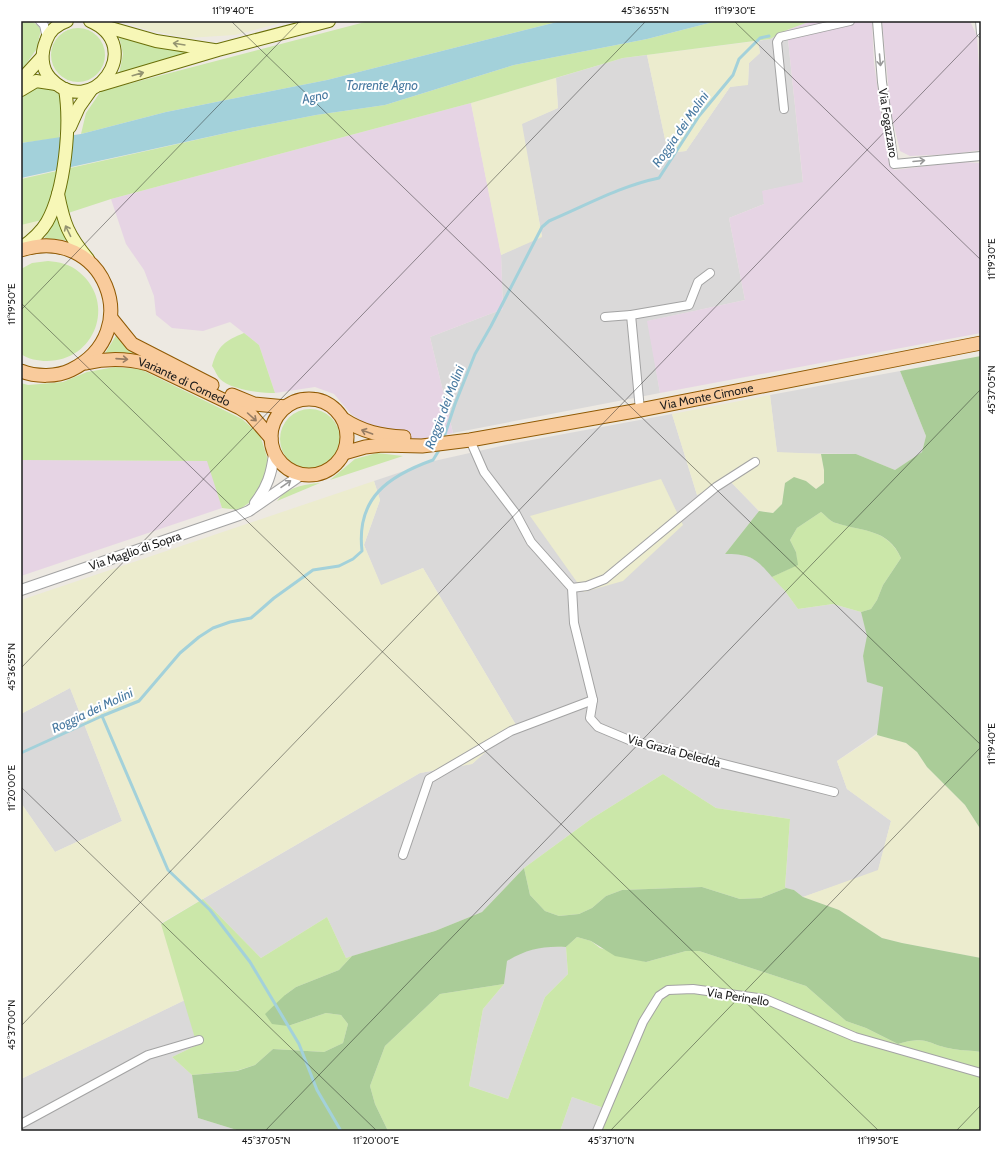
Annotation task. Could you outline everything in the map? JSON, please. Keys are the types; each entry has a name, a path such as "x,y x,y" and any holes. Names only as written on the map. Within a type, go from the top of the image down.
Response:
{"main road":[{"path":"62,21 52,30 47,38 42,57 44,67 60,86 74,109"},
{"path":"21,90 36,81 82,92 218,50 329,21"},
{"path":"95,23 156,40 218,50"},
{"path":"21,249 36,238 47,222 58,194 68,132 74,109 108,77 113,66 115,55 110,38 95,23"},
{"path":"21,80 42,57"},
{"path":"21,371 44,376 65,373 84,364 97,351 106,336 111,318 110,297 103,278 73,241 67,230 58,194"},
{"path":"21,249 35,246 55,245 74,251 90,262"},
{"name":"Variante di Cornedo","path":"111,318 132,344 149,354 254,404 286,407"},
{"name":"Via Monte Cimone","path":"344,453 376,446 422,446 470,440 640,410 981,343"},
{"name":"Variante di Cornedo","path":"84,364 104,359 134,360 148,364 240,408 251,415 271,438"},
{"path":"301,400 318,400 337,410 343,419 347,430 347,442 344,453 339,462 323,473 312,476 301,475 290,470 281,463 274,453 271,438 272,426 278,415 286,407 301,400"},
{"name":"Via Monte Cimone","path":"343,419 355,427 374,434 424,438 432,444"}],"street":[{"path":"40,21 44,25 47,32 47,38"},
{"path":"784,109 777,42 780,37 850,21"},
{"name":"Via Fogazzaro","path":"877,21 882,82 894,164 981,156"},
{"path":"980,21 981,33"},
{"path":"605,317 631,315 689,305 698,282 710,272"},
{"path":"631,315 640,410"},
{"path":"470,440 484,472 516,514 531,542 572,588 587,586 605,579 716,487 755,462"},
{"path":"249,511 262,494 268,482 273,469 274,453"},
{"name":"Via Maglio di Sopra","path":"21,590 249,511 301,475"},
{"name":"Via Grazia Deledda","path":"572,588 574,623 593,700 590,718 598,727 629,740 834,792"},
{"path":"403,855 429,779 511,731 593,700"},
{"name":"Via Perinello","path":"597,1131 643,1022 659,996 668,990 693,989 765,999 855,1037 981,1073"},
{"path":"21,1124 148,1055 199,1040"}],"shaded area":[{"path":"811,21 872,21 874,63 881,112 889,159 894,170 960,162 981,163 981,333 660,393 647,321 745,300 729,218 764,204 762,191 803,182 787,30"},
{"path":"882,21 970,21 977,36 981,100 981,150 954,154 910,156 900,151 891,113"},
{"path":"787,30 803,183 763,191 764,204 729,218 745,300 648,321 660,393 453,433 430,337 503,309 501,255 542,236 521,124 558,108 556,78 623,58 647,55 668,153 686,151 730,87 748,84 749,63 760,53 758,41 770,39"},
{"path":"471,103 501,253 503,309 430,337 453,433 401,448 396,431 367,425 351,414 334,394 315,387 275,393 259,345 230,322 203,331 172,328 156,315 154,296 144,270 126,244 111,199"},
{"path":"900,371 926,436 922,452 895,470 856,454 777,453 770,395"},
{"path":"672,414 697,495 728,479 759,511 725,554 739,554 758,560 785,591 798,609 833,604 861,612 868,636 863,657 883,686 879,732 837,761 847,789 891,821 878,871 803,897 794,890 785,888 790,819 716,808 663,774 591,819 524,868 482,912 435,931 346,958 327,917 261,958 203,899 420,773 472,764 516,725 423,568 381,586 364,545 380,500 374,481 434,461 510,444"},
{"path":"21,460 208,461 222,508 21,576"},
{"path":"70,688 122,821 55,852 21,803 21,714"},
{"path":"541,946 566,947 568,974 545,997 508,1099 469,1086 483,1009 504,984 506,961 520,953"},
{"path":"185,1000 197,1045 172,1057 192,1075 198,1118 240,1131 21,1131 21,1079"},
{"path":"572,1097 604,1108 600,1131 560,1131"}],"green space":[{"path":"23,21 34,22 41,30 36,50 21,71 21,23"},
{"path":"121,21 288,21 235,35 187,38 144,29"},
{"path":"369,21 561,21 327,80 166,112 81,134 86,113 101,91"},
{"path":"717,21 811,21 787,30 770,39 623,58 471,103 111,199 59,216 69,241 44,239 52,226 54,217 21,225 21,179 240,130 316,115 385,105 514,65 647,39"},
{"path":"73,28 83,28 97,36 103,45 105,55 103,65 97,74 83,82 73,82 63,77 56,70 51,60 51,50 56,40 63,33"},
{"path":"119,36 199,53 119,74 123,54"},
{"path":"758,41 760,53 749,63 748,85 730,87 686,151 668,153 647,55"},
{"path":"556,78 558,108 522,124 542,237 501,255 471,103"},
{"path":"47,87 60,95 63,110 59,138 21,143 21,98 31,89"},
{"path":"39,220 32,232 21,241 21,225"},
{"path":"48,261 64,264 79,272 91,285 97,299 98,314 95,328 88,341 78,351 64,358 40,361 21,354 21,269 32,263"},
{"path":"244,333 259,345 275,393 254,391 231,386 220,379 212,366 220,348 227,341"},
{"path":"117,334 125,344 142,357 104,355"},
{"path":"981,356 981,830 965,805 927,767 917,752 906,743 877,735 883,687 867,682 863,656 867,636 861,612 871,609 877,600 883,585 901,558 896,548 882,536 834,522 821,512 797,528 790,540 796,552 798,565 772,577 757,561 752,558 741,555 725,554 759,511 773,513 782,504 785,483 794,477 806,481 816,489 824,483 824,470 821,454 856,454 895,470 922,452 926,436 900,371"},
{"path":"115,367 140,369 242,419 260,435 268,460 267,476 260,492 239,510 222,508 207,461 21,460 21,383 28,385 63,382 87,372"},
{"path":"770,395 777,452 821,454 824,470 824,483 816,489 806,481 785,483 782,504 773,513 759,511 728,479 697,495 672,414"},
{"path":"310,409 327,414 335,422 340,439 335,456 327,464 310,469 293,464 285,456 280,439 285,422 293,414"},
{"path":"377,453 403,456 330,480 355,459"},
{"path":"661,479 683,525 623,581 584,592 530,516"},
{"path":"374,481 380,500 364,545 381,585 423,568 516,725 472,764 420,773 161,923 185,1000 21,1079 21,803 55,852 122,821 70,688 21,714 21,600"},
{"path":"320,483 277,501 290,490 308,484"},
{"path":"821,512 834,522 881,536 889,541 901,558 883,585 877,600 871,609 861,612 833,604 798,609 785,591 772,577 797,565 796,552 790,540 797,528"},
{"path":"877,735 906,743 917,752 927,767 965,805 981,830 981,958 882,938 839,910 803,897 878,870 891,821 847,789 837,761"},
{"path":"663,774 716,808 790,819 786,888 761,898 740,899 702,887 622,890 606,896 592,908 579,914 559,916 545,911 530,895 524,868 591,819"},
{"path":"524,868 530,895 545,911 559,916 579,914 592,908 606,896 622,890 702,887 740,899 761,898 786,888 794,890 803,897 839,910 882,938 981,958 981,1052 953,1049 916,1040 898,1044 866,1028 846,1021 806,986 699,951 686,951 646,962 615,956 591,941 577,937 566,947 535,949 507,961 504,984 440,994 385,1046 370,1086 375,1104 388,1131 240,1131 198,1118 192,1075 237,1071 255,1065 273,1049 324,1052 343,1043 348,1024 341,1015 326,1013 288,1026 272,1024 265,1014 285,995 296,987 339,970 352,956 435,931 482,912"},
{"path":"203,899 261,958 327,917 346,958 352,956 339,970 296,987 285,995 288,1026 326,1013 341,1015 348,1024 343,1043 324,1052 273,1049 255,1065 236,1071 192,1075 172,1057 197,1045 161,924"},
{"path":"577,937 591,941 600,948 646,962 686,951 699,951 806,986 846,1021 866,1028 898,1044 916,1040 953,1049 981,1052 981,1131 600,1131 604,1108 572,1097 560,1131 388,1131 375,1104 370,1086 385,1046 440,994 504,984 483,1009 469,1086 508,1099 545,997 568,974 566,947"}],"water":[{"name":"Torrente Agno","path":"561,21 717,21 647,39 514,65 385,105 316,115 240,130 21,178 21,143 81,134 166,112 327,80"}],"waterway":[{"name":"Roggia dei Molini","path":"443,440 455,404 475,354 542,227 549,221 603,197 630,186 659,178 699,116 733,75 739,59 760,38 769,36"},
{"name":"Roggia dei Molini","path":"21,753 139,701 180,653 199,637 213,628 230,622 251,618 274,598 313,570 339,566 353,559 362,551 361,533 364,517 370,503 378,492 389,482 402,474 433,460 441,447"},
{"path":"102,716 168,870 210,910 250,962 299,1044 317,1090 341,1131"}],"water label":[{"name":"Agno","path":"315,96"}]}
